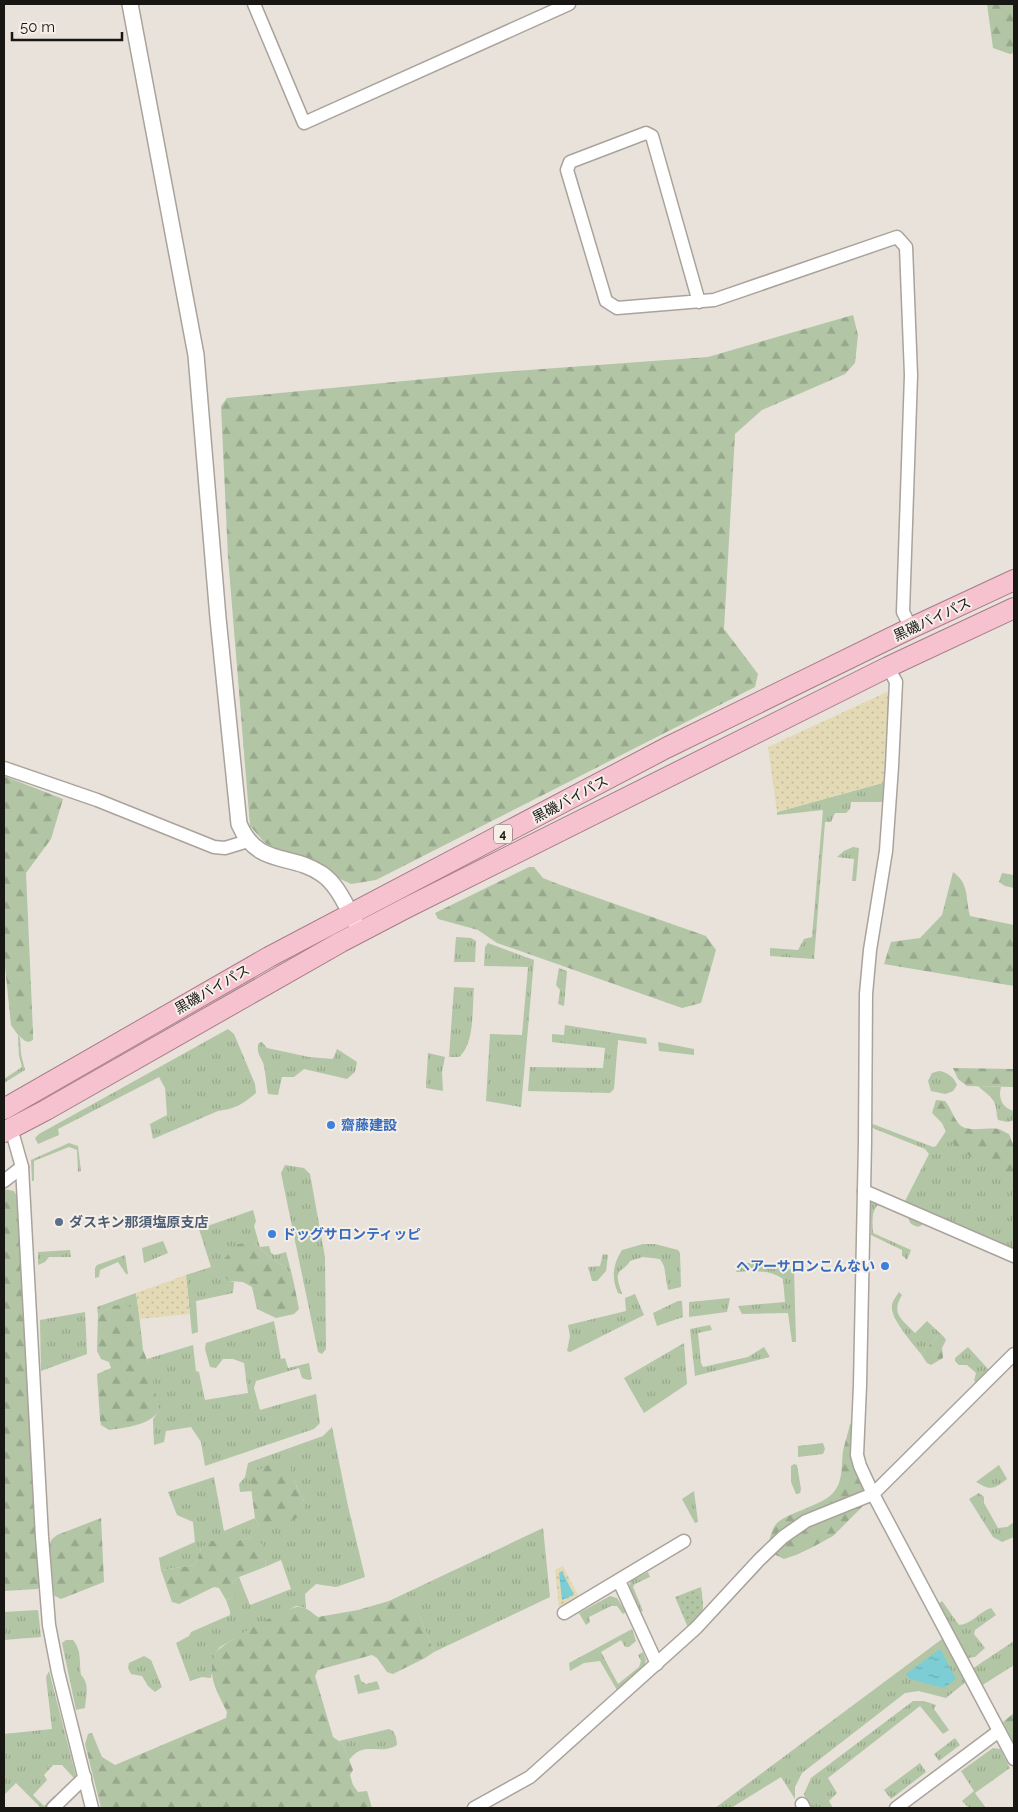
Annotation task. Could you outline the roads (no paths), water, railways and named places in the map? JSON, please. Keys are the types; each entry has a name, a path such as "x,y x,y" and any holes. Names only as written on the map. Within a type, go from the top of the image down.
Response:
{"highway":[{"name":"黒磯バイパス","path":"6,1121 269,957 666,748 911,628 1014,580"},
{"name":"黒磯バイパス","path":"6,1121 55,1105 361,932 585,817 888,667 1014,608"}],"street":[{"path":"130,4 196,355 218,618 239,824 248,841 264,853 313,869 324,875 334,885 361,932"},
{"path":"254,4 304,123 569,4"},
{"path":"700,302 652,136 646,133 570,162 567,170 606,302 617,308 700,302 714,300 898,237 906,247 911,375 903,612 911,628"},
{"path":"888,667 896,682 886,851 870,950 866,994 864,1191 857,1456 873,1494 1014,1759"},
{"path":"4,768 97,800 214,847 225,848 248,841"},
{"path":"6,1121 22,1167 42,1537 49,1625 58,1672 92,1808"},
{"path":"4,1181 22,1167"},
{"path":"864,1191 1014,1256"},
{"path":"474,1808 530,1777 696,1628 783,1537 806,1521 873,1494 1014,1354"},
{"path":"564,1613 684,1541"},
{"path":"619,1580 656,1664"},
{"path":"896,1808 999,1731"},
{"path":"53,1808 85,1777"}],"water":[{"path":"562,1571 574,1595 562,1600 559,1573"},
{"path":"940,1649 956,1679 944,1688 910,1679 906,1674"}],"place":[{"name":"齋藤建設","path":"331,1125"},
{"name":"ダスキン那須塩原支店","path":"59,1222"},
{"name":"ドッグサロンティッピ","path":"272,1234"},
{"name":"ヘアーサロンこんない","path":"885,1266"}]}
